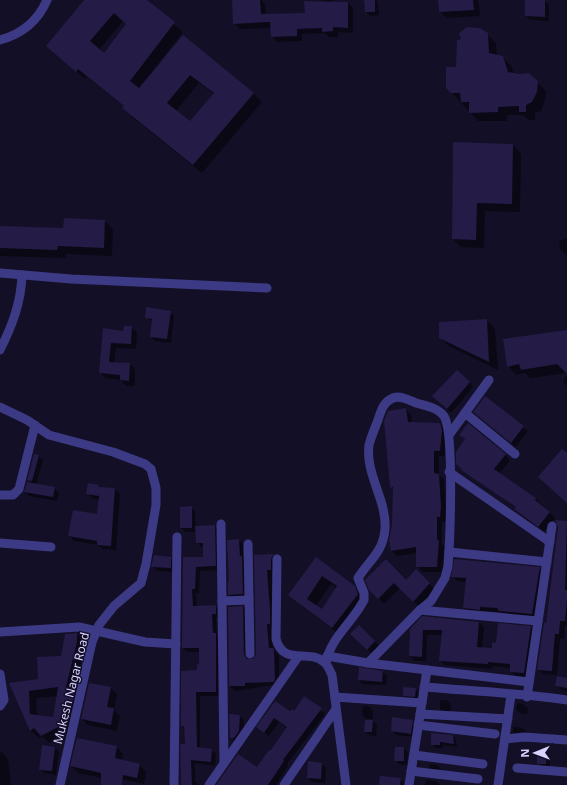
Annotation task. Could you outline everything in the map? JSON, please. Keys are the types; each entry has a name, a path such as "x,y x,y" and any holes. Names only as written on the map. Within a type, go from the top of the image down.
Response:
{"street":[{"path":"0,40 23,30 34,22 47,0"},
{"path":"0,273 267,288"},
{"path":"0,350 16,313 21,297 22,275"},
{"path":"449,435 489,380"},
{"path":"346,785 332,675 326,660 337,637 364,600 364,593 358,578 377,554 385,528 380,499 369,458 370,445 382,408 392,399 399,397 438,410 444,418 449,435 449,552 445,578 431,601 420,610 368,663"},
{"name":"Mukesh Nagar Road","path":"0,407 35,425 49,435 113,452 145,464 151,468 154,476 156,505 146,564 141,583 114,606 99,625 92,642 60,785"},
{"path":"465,413 515,454"},
{"path":"0,495 13,495 19,489 35,425"},
{"path":"450,472 550,542"},
{"path":"221,524 224,763"},
{"path":"527,697 552,526"},
{"path":"174,785 177,537"},
{"path":"0,543 51,547"},
{"path":"248,544 250,654"},
{"path":"449,552 547,562"},
{"path":"277,559 276,639 278,646 284,653 298,657 312,656 326,660 368,663 529,682"},
{"path":"222,602 249,600"},
{"path":"420,610 538,621"},
{"path":"0,632 79,626 145,642 176,644"},
{"path":"209,785 298,657"},
{"path":"409,785 427,670"},
{"path":"0,674 4,700 0,706"},
{"path":"424,687 567,700"},
{"path":"498,785 511,695"},
{"path":"335,697 422,703"},
{"path":"284,785 336,709"},
{"path":"420,714 508,719"},
{"path":"418,726 495,734"},
{"path":"505,739 524,737 567,740"},
{"path":"414,755 483,764"},
{"path":"517,768 567,772"},
{"path":"411,771 478,779"}],"building":[{"path":"84,0 147,0 175,22 130,81 139,88 183,35 254,93 193,165 122,108 124,106 78,69 76,72 46,46","holes":["114,13 126,24 104,53 90,41","190,75 214,93 190,121 167,103"]},
{"path":"232,0 260,0 261,14 305,13 304,1 348,2 348,28 333,27 333,31 322,32 322,28 297,29 297,36 271,37 270,22 233,24"},
{"path":"364,0 375,0 375,12 365,12"},
{"path":"438,0 473,0 474,10 439,12"},
{"path":"525,0 545,0 545,17 525,16"},
{"path":"467,27 480,28 488,33 489,53 503,56 508,72 520,74 529,73 538,81 537,92 532,102 526,105 526,112 519,112 519,106 498,107 498,112 469,113 469,102 461,102 460,93 451,93 446,88 446,67 456,67 457,40 461,39 459,33"},
{"path":"453,142 513,144 512,204 477,203 476,240 452,239"},
{"path":"64,218 105,220 104,248 58,246 57,250 0,248 0,226 63,228"},
{"path":"146,307 171,311 167,339 150,337 152,319 145,318"},
{"path":"487,319 489,362 439,338 439,322"},
{"path":"124,326 132,326 131,344 111,343 109,362 130,363 129,381 120,380 120,375 99,373 103,328 123,331"},
{"path":"567,330 567,374 557,364 521,370 519,364 507,367 503,339"},
{"path":"457,370 470,382 447,409 432,396"},
{"path":"485,396 524,426 511,443 473,412"},
{"path":"406,408 408,422 440,423 442,430 440,451 434,451 434,473 439,474 441,507 440,517 437,517 437,540 439,540 437,567 416,567 416,547 391,551 389,540 392,525 393,487 390,488 384,421 388,411"},
{"path":"468,423 506,454 494,469 536,498 535,500 550,512 538,527 514,509 516,507 461,470 462,469 456,464 456,452 465,439 459,435"},
{"path":"562,449 567,453 567,503 538,477"},
{"path":"34,454 39,455 32,481 27,480"},
{"path":"27,482 55,487 53,497 24,492"},
{"path":"88,483 99,485 98,487 115,488 111,546 97,545 97,541 68,536 73,510 97,514 99,496 86,494"},
{"path":"192,506 192,528 180,528 180,507"},
{"path":"555,520 567,521 565,590 567,590 567,600 565,621 560,621 559,634 555,634 552,671 537,670 544,623 546,623 558,527"},
{"path":"215,525 216,566 196,567 195,589 192,589 193,606 216,605 216,614 212,614 213,633 216,633 216,692 196,692 197,747 212,749 211,762 191,760 192,785 181,785 180,744 185,744 184,726 181,727 181,671 197,670 197,664 199,664 199,648 182,648 183,557 203,557 203,543 196,543 195,526"},
{"path":"239,539 240,556 242,556 243,594 228,595 229,581 227,540"},
{"path":"274,554 271,559 271,570 267,570 270,624 267,624 269,648 273,648 274,650 274,682 245,683 245,686 229,686 228,607 243,606 244,654 247,659 253,659 256,654 254,555"},
{"path":"154,555 171,557 171,568 151,567"},
{"path":"316,557 355,586 358,594 332,628 288,595","holes":["322,576 337,586 322,609 307,599"]},
{"path":"386,559 406,580 416,569 430,583 413,602 394,583 378,599 369,590 365,580"},
{"path":"454,559 540,567 532,614 499,611 497,608 480,607 480,610 463,608 466,578 451,577"},
{"path":"422,616 479,622 477,647 492,648 492,642 496,643 498,623 531,626 524,673 510,672 510,664 439,661 442,630 423,630 422,657 409,656 410,629"},
{"path":"359,625 375,641 367,650 350,634"},
{"path":"77,633 77,642 66,687 76,688 65,727 62,725 41,736 34,728 30,731 9,683 38,679 37,657 61,656 65,634","holes":["58,687 53,717 30,714 29,691"]},
{"path":"359,667 383,671 382,682 358,680"},
{"path":"557,676 567,678 567,688 555,686"},
{"path":"89,683 111,687 107,707 114,708 111,725 81,719"},
{"path":"403,687 416,688 415,697 403,696"},
{"path":"304,696 322,708 283,760 284,761 268,785 216,785 238,754 257,767 287,727 274,718 264,733 256,727 275,701 290,711 292,709 294,711"},
{"path":"229,714 240,715 239,731 234,738 230,738"},
{"path":"392,717 413,720 411,734 391,731"},
{"path":"365,720 373,720 372,732 364,732"},
{"path":"431,733 453,735 454,744 440,742 440,745 431,745"},
{"path":"77,738 117,746 115,758 140,764 137,778 123,775 122,785 101,785 101,773 70,766"},
{"path":"42,745 55,747 52,771 39,770"},
{"path":"395,747 404,747 404,761 394,761"},
{"path":"537,752 547,752 546,764 537,764"},
{"path":"308,761 322,763 321,779 307,778"},
{"path":"380,776 401,778 400,785 379,785"}]}
